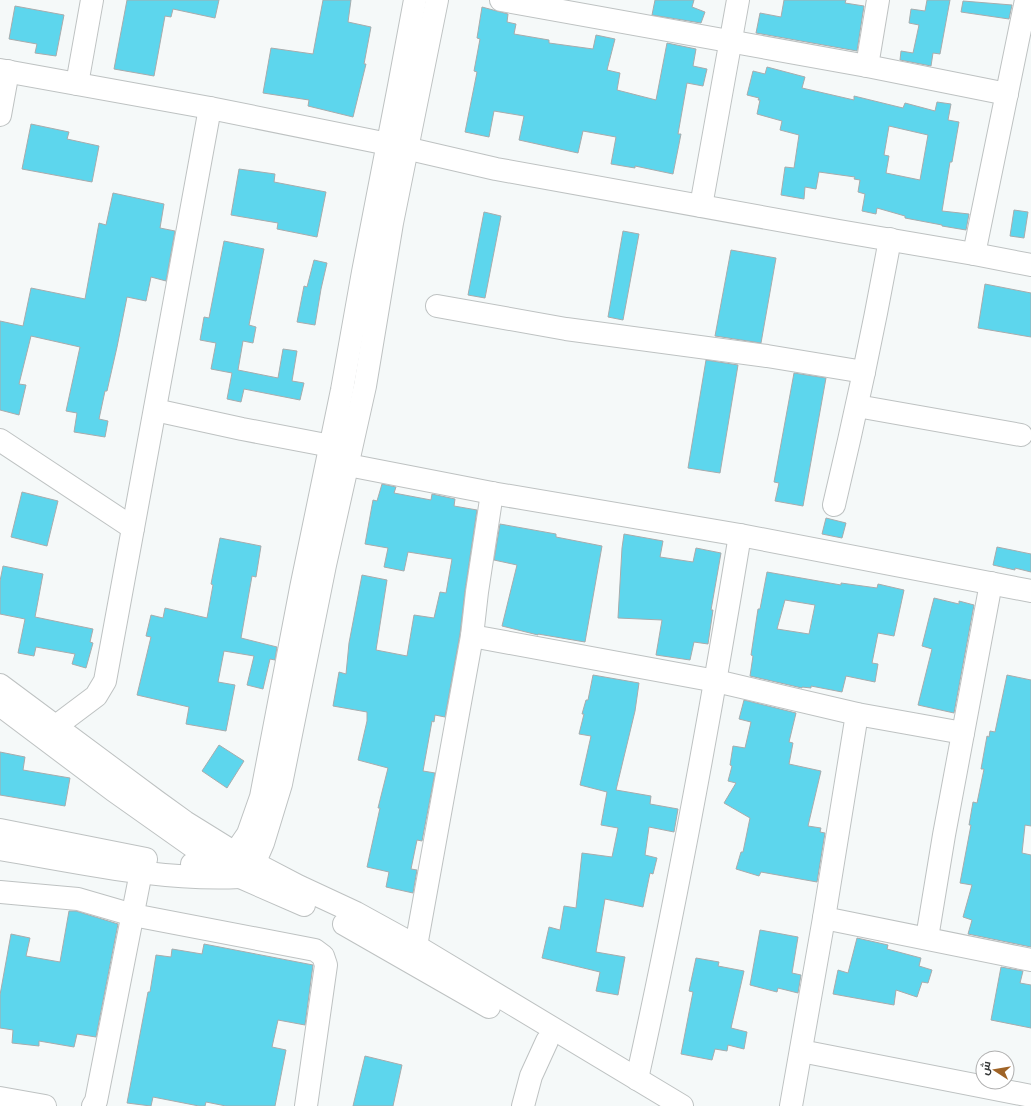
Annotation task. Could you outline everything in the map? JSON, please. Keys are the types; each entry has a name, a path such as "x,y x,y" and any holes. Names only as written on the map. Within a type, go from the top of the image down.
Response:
{"street":[{"path":"77,84 92,0"},
{"path":"247,871 263,843 281,784 325,565 365,386 392,223 398,147 415,0"},
{"path":"0,830 145,859 176,863 227,859 248,834 261,798 301,588 353,335 363,272 437,0"},
{"path":"501,0 581,7 730,42 867,66 1007,94"},
{"path":"701,206 738,0"},
{"path":"867,66 878,0"},
{"path":"974,254 1026,0"},
{"path":"0,115 4,70 210,108 496,169 1031,265"},
{"path":"56,726 96,696 105,681 210,108"},
{"path":"834,505 857,406 890,239"},
{"path":"437,306 566,329 768,356 864,372"},
{"path":"857,406 1021,435"},
{"path":"155,410 331,446"},
{"path":"0,440 133,528"},
{"path":"348,465 492,493 740,535 1031,591"},
{"path":"416,946 472,636 492,493"},
{"path":"637,1079 678,887 716,681 740,535"},
{"path":"927,938 991,583"},
{"path":"472,636 716,681 857,714 963,733"},
{"path":"0,685 185,822 227,859"},
{"path":"0,705 113,790 295,900 352,928 656,1106"},
{"path":"791,1106 824,918 857,714"},
{"path":"0,849 141,872 189,878 247,871 356,913 416,946 682,1106"},
{"path":"93,1106 96,1101 141,872"},
{"path":"0,892 78,899 133,914 315,950 323,956 326,965 306,1106"},
{"path":"824,918 1031,960"},
{"path":"523,1106 531,1076 547,1041"},
{"path":"801,1051 1031,1096"},
{"path":"0,1098 45,1106"}],"building":[{"path":"127,0 219,0 215,18 173,9 171,17 165,16 154,76 114,69"},
{"path":"323,0 351,0 348,22 371,27 364,64 366,64 353,117 308,106 309,100 263,93 271,48 313,54"},
{"path":"655,0 694,0 692,7 705,12 701,23 652,15"},
{"path":"784,0 846,0 845,3 864,6 857,51 756,33 760,13 781,17"},
{"path":"927,0 950,0 940,54 933,53 931,66 900,60 901,51 913,53 919,25 909,23 911,9 925,11"},
{"path":"963,1 1012,5 1009,19 961,12"},
{"path":"15,6 64,15 56,56 35,53 37,44 9,39"},
{"path":"482,7 508,14 507,22 516,24 514,34 549,40 549,43 593,49 596,35 615,39 607,70 620,73 617,90 656,100 667,43 696,49 693,66 707,69 703,86 687,83 678,134 681,134 673,174 635,166 635,168 611,164 616,137 583,131 578,153 519,140 524,116 494,111 489,137 465,132 477,72 474,71 480,39 477,38"},
{"path":"767,67 805,77 802,88 854,100 854,96 903,108 905,103 935,111 937,102 951,104 948,120 959,122 952,162 950,162 942,211 969,214 966,230 905,218 905,216 877,208 876,214 862,211 865,194 858,192 860,180 854,179 855,177 819,172 816,189 805,187 804,199 781,195 785,167 794,168 799,135 780,130 782,121 757,114 760,100 758,100 759,98 747,95 753,71 765,74","holes":["889,126 928,135 920,180 886,173 889,156 884,155"]},
{"path":"31,124 69,132 67,139 99,146 92,182 22,169"},
{"path":"239,169 275,174 274,182 326,192 317,237 277,229 278,223 231,215"},
{"path":"113,193 164,204 160,228 175,231 166,281 151,277 146,301 127,297 107,391 105,391 99,419 108,421 105,437 74,432 77,413 66,411 80,347 31,336 19,384 26,385 19,415 0,410 0,321 23,326 31,288 85,299 99,223 106,225"},
{"path":"1014,210 1028,212 1024,238 1010,236"},
{"path":"484,212 501,216 485,298 468,295"},
{"path":"623,231 639,234 623,320 608,317"},
{"path":"224,241 264,249 249,325 256,327 253,343 243,341 238,370 278,378 283,349 297,351 292,381 304,383 300,400 244,389 241,402 227,399 232,373 211,369 216,343 200,340 204,317 209,318"},
{"path":"731,250 776,258 761,343 715,336"},
{"path":"314,260 327,263 315,325 297,322 304,286 307,287"},
{"path":"985,284 1031,293 1031,337 978,328"},
{"path":"706,360 738,365 720,473 688,468"},
{"path":"794,373 826,378 803,506 775,501 779,483 774,482"},
{"path":"382,484 396,487 394,493 431,500 432,494 455,499 454,506 477,510 460,634 445,717 435,715 434,722 432,721 423,771 435,773 422,841 417,840 411,869 417,870 413,893 386,887 389,872 367,867 380,808 378,808 388,768 358,760 367,721 367,712 333,706 339,672 346,674 349,643 362,575 387,580 376,650 407,656 414,615 434,618 440,592 446,593 452,559 408,552 404,571 384,567 388,548 365,544 373,500 377,501"},
{"path":"22,492 58,501 47,546 11,537"},
{"path":"826,518 846,523 842,538 822,534"},
{"path":"500,524 556,534 556,537 602,546 585,642 538,635 502,626 517,565 494,560"},
{"path":"624,534 663,541 660,557 693,562 696,548 721,553 711,610 713,610 708,644 694,642 690,660 656,655 662,620 618,618"},
{"path":"220,538 261,546 256,577 252,576 241,638 277,647 275,660 270,659 263,689 247,685 254,656 224,651 218,682 235,685 226,731 186,724 189,707 137,695 151,637 146,636 151,615 163,618 165,608 207,618 213,585 211,584"},
{"path":"997,547 1031,554 1031,572 993,565"},
{"path":"3,566 43,574 35,617 93,629 90,642 93,643 86,668 72,664 75,654 36,647 34,656 18,653 25,619 0,614 0,581"},
{"path":"767,572 841,585 841,583 877,588 878,584 904,590 894,636 878,633 872,663 878,664 875,682 846,676 842,692 811,686 811,688 802,688 750,676 753,656 751,655 758,609 760,609","holes":["785,600 815,605 809,634 777,629"]},
{"path":"934,598 959,604 959,601 974,605 954,713 918,705 932,649 922,646"},
{"path":"593,675 639,683 635,711 616,790 651,796 650,804 678,809 674,832 649,827 645,855 657,858 653,874 650,873 643,907 605,899 596,952 625,957 618,995 596,991 600,972 542,958 549,927 560,930 564,906 576,908 582,853 612,857 618,828 601,825 607,792 580,785 591,736 579,734 584,714 582,714 586,700 588,700"},
{"path":"1007,675 1031,680 1031,826 1025,825 1022,853 1031,855 1031,947 968,934 972,920 963,917 972,885 960,883 971,825 969,825 973,802 977,803 984,769 981,769 987,736 989,737 990,731 995,732"},
{"path":"744,700 796,713 789,742 793,743 789,764 821,771 808,826 821,828 820,832 825,833 817,882 761,872 759,876 736,869 741,852 743,852 750,818 724,803 736,783 728,781 732,766 730,765 733,746 745,748 751,722 739,719"},
{"path":"219,745 244,761 227,788 202,771"},
{"path":"0,752 25,757 23,770 70,778 65,806 0,795"},
{"path":"69,911 76,911 118,924 96,1037 77,1034 74,1047 39,1041 39,1046 12,1043 13,1030 0,1028 0,995 11,934 30,938 26,956 60,962"},
{"path":"760,930 798,937 792,973 801,975 798,993 778,988 777,992 750,985"},
{"path":"857,938 888,945 887,949 921,958 919,966 932,970 928,983 922,982 917,997 896,990 894,1005 833,994 838,970 848,973"},
{"path":"204,944 313,965 305,1025 278,1020 272,1047 286,1050 275,1106 226,1106 206,1102 205,1106 199,1106 153,1097 151,1106 127,1103 148,992 150,992 156,955 171,957 172,949 202,954"},
{"path":"696,958 719,962 718,966 744,971 731,1028 747,1032 744,1049 728,1045 727,1051 715,1049 712,1060 681,1054 693,992 689,991"},
{"path":"1001,967 1023,971 1020,983 1031,985 1031,1028 991,1020"},
{"path":"365,1056 402,1065 393,1106 353,1106"}]}
